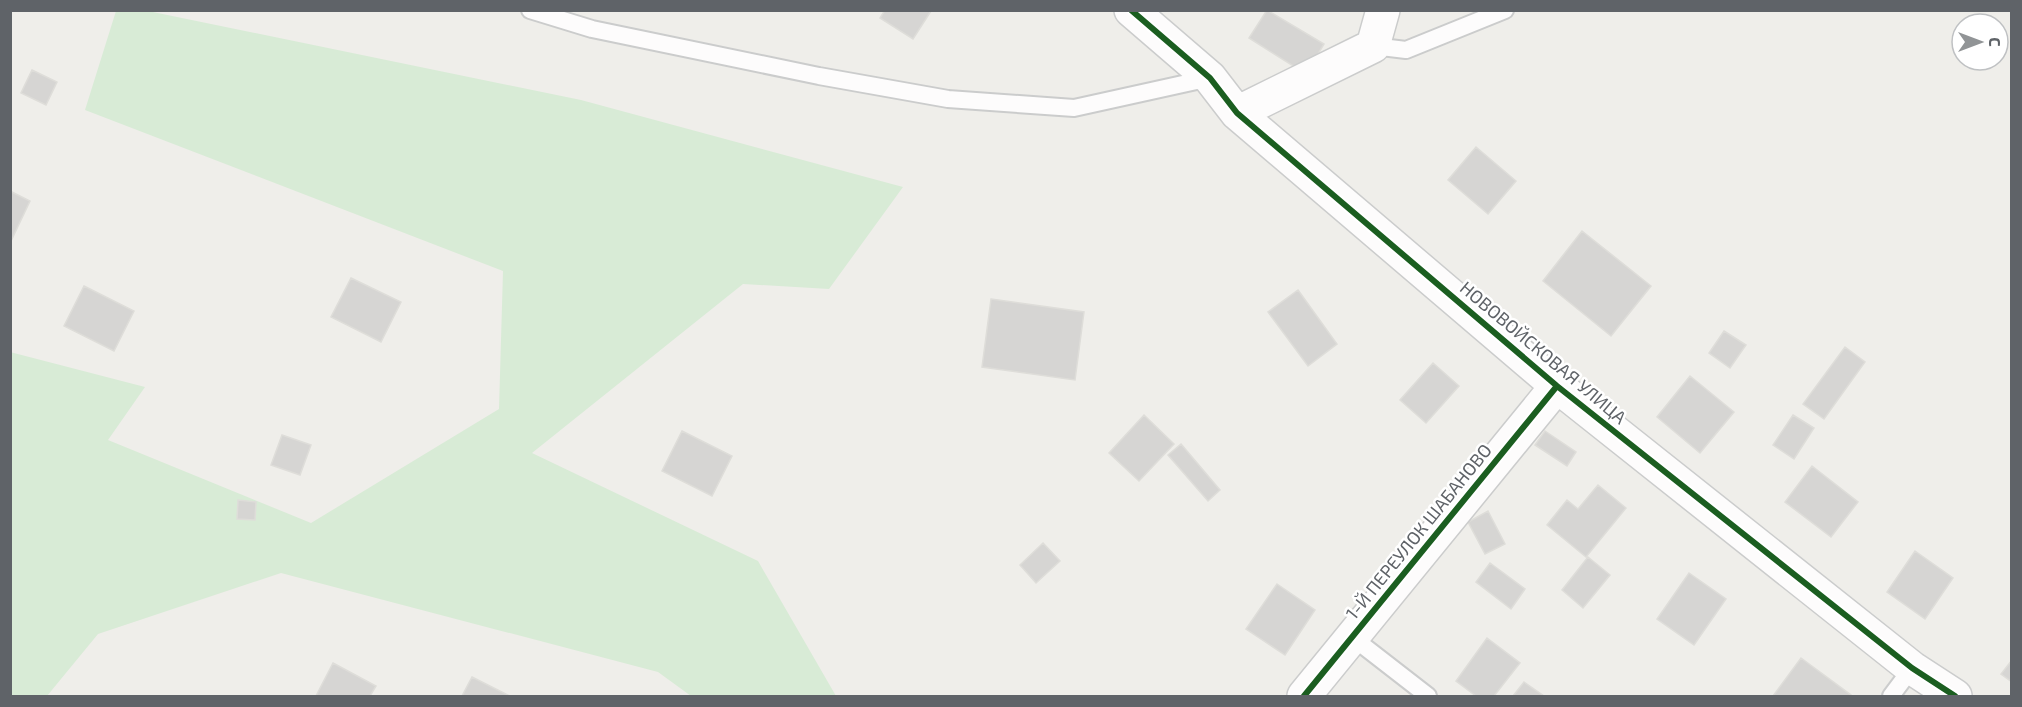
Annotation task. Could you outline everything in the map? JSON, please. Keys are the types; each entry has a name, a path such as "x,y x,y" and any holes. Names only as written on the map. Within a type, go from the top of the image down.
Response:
{"street":[{"name":"НОВОВОЙСКОВАЯ УЛИЦА","path":"1131,10 1209,78 1237,113 1557,386 1912,668 1955,696"},
{"path":"1237,113 1373,46 1383,10"},
{"name":"1-Й ПЕРЕУЛОК ШАБАНОВО","path":"1304,696 1557,386"}],"lane":[{"path":"530,10 592,29 948,99 1074,108 1209,78"},
{"path":"1373,46 1406,50 1505,10"},
{"path":"1352,637 1428,696"},
{"path":"1891,696 1912,668"}],"green space":[{"path":"116,11 148,11 581,100 903,187 829,289 743,284 532,453 758,561 836,696 691,696 658,672 281,573 98,634 47,696 11,696 10,352 145,387 108,440 311,523 499,409 503,271 85,110"}],"building":[{"path":"885,10 931,11 913,39 880,18"},
{"path":"1267,10 1324,44 1306,74 1249,38"},
{"path":"32,70 57,82 46,105 21,93"},
{"path":"1476,147 1516,181 1488,214 1448,180"},
{"path":"10,191 30,201 11,241 10,241"},
{"path":"1582,231 1651,286 1611,336 1543,281"},
{"path":"351,278 401,302 381,342 331,317"},
{"path":"84,286 134,311 114,351 64,326"},
{"path":"1298,290 1337,344 1308,366 1268,312"},
{"path":"991,299 1084,312 1075,380 982,367"},
{"path":"1724,331 1746,345 1730,368 1709,353"},
{"path":"1845,347 1865,362 1824,419 1803,404"},
{"path":"1433,363 1459,386 1426,423 1400,400"},
{"path":"1690,376 1734,412 1700,453 1657,417"},
{"path":"1144,415 1174,444 1139,481 1109,453"},
{"path":"1793,415 1814,428 1794,459 1773,445"},
{"path":"682,431 732,456 712,496 662,471"},
{"path":"1545,431 1576,452 1567,466 1535,445"},
{"path":"282,435 311,445 300,475 271,465"},
{"path":"1181,444 1220,490 1208,501 1168,455"},
{"path":"1812,466 1858,502 1831,537 1785,502"},
{"path":"1598,485 1626,508 1586,557 1547,525 1567,500 1578,509"},
{"path":"238,500 256,502 255,520 237,519"},
{"path":"1488,511 1505,544 1485,554 1468,522"},
{"path":"1043,543 1060,561 1036,583 1020,565"},
{"path":"1915,551 1953,578 1925,619 1887,592"},
{"path":"1588,557 1610,575 1583,608 1562,590"},
{"path":"1490,563 1525,589 1511,609 1476,582"},
{"path":"1689,573 1726,599 1694,645 1657,619"},
{"path":"1277,584 1315,610 1285,655 1246,629"},
{"path":"1487,638 1520,663 1494,696 1476,696 1456,681"},
{"path":"1801,658 1851,695 1851,696 1773,696"},
{"path":"2012,660 2012,682 2001,674"},
{"path":"333,663 376,686 370,696 316,696"},
{"path":"472,677 510,696 462,696"},
{"path":"1524,682 1544,696 1513,696"}],"cycle path":[{"path":"1131,10 1210,78 1237,113 1557,386 1912,668 1955,696"},
{"path":"1304,696 1557,386"}]}
